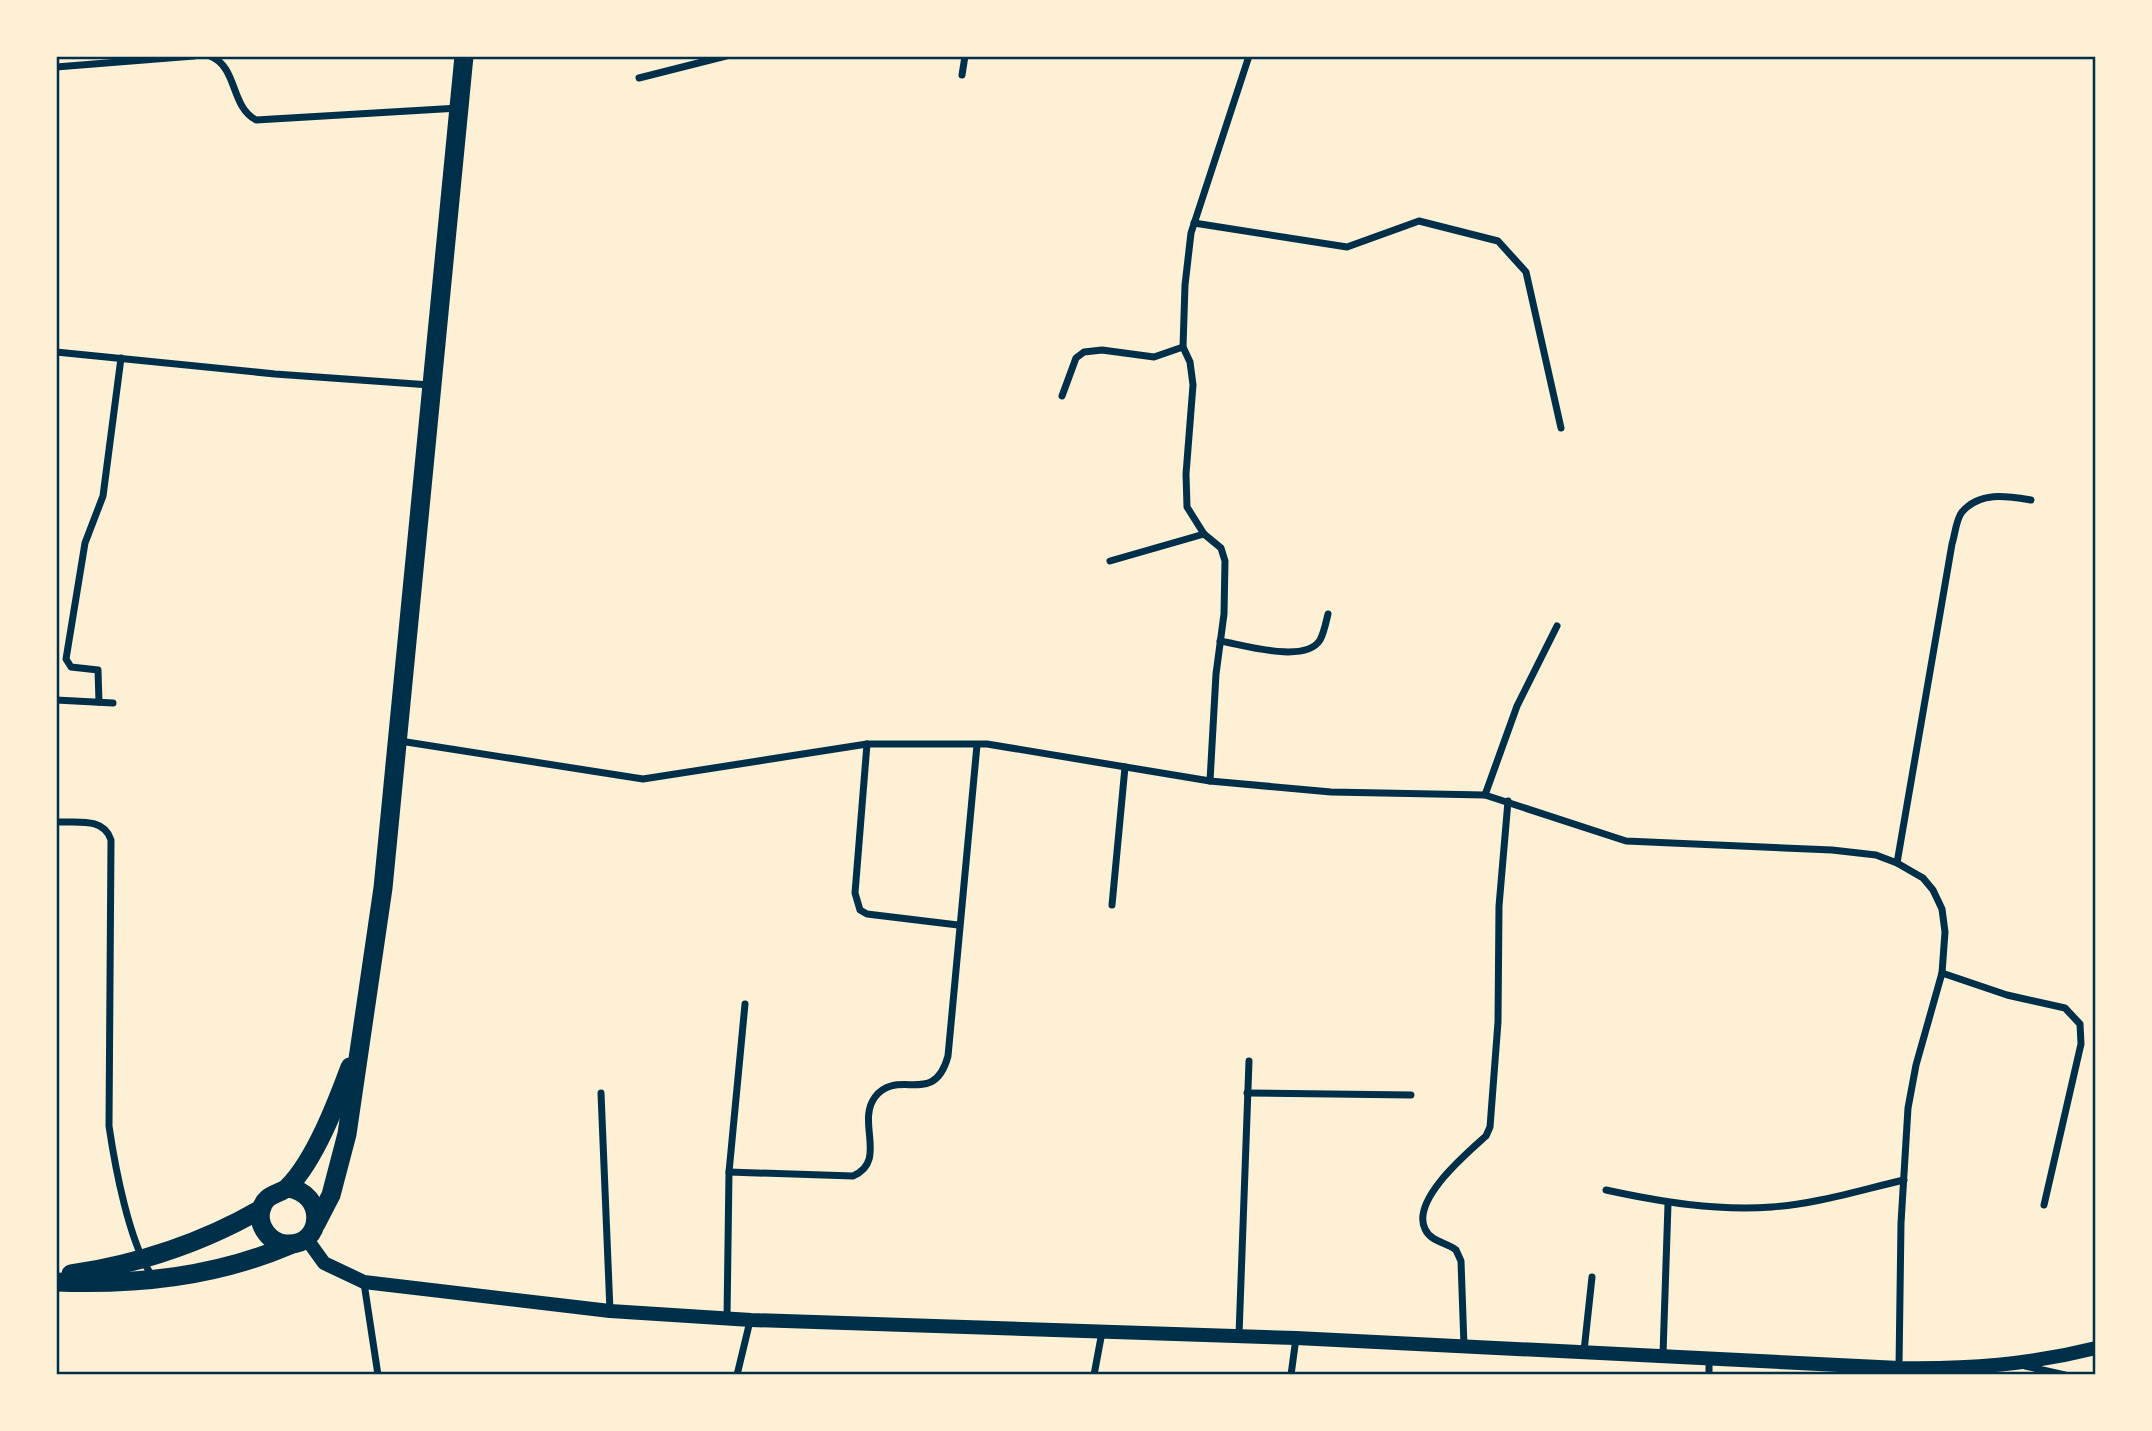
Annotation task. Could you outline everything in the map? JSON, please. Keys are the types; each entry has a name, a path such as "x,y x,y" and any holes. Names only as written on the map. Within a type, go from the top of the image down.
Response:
{"highway":[{"path":"56,1279 93,1283 154,1280 225,1268 304,1236 331,1195 340,1164 365,1027 383,888 434,386 464,56"},
{"path":"56,1279 141,1260 206,1238 261,1209 271,1195 287,1188 329,1119 365,1027"},
{"path":"261,1209 261,1218 267,1234 281,1244 304,1236 316,1215 310,1199 303,1193 287,1188"}],"main road":[{"path":"304,1236 324,1263 364,1282 610,1311 727,1319 1239,1335 1662,1354 1899,1368 1977,1369 2021,1365 2096,1348"}],"street":[{"path":"56,66 194,56"},
{"path":"210,56 225,67 236,96 249,116 256,120 459,108"},
{"path":"639,78 726,56"},
{"path":"962,75 965,56"},
{"path":"1210,781 1225,561 1221,548 1204,534 1187,507 1193,385 1190,362 1183,347 1185,285 1194,223 1249,56"},
{"path":"1194,223 1347,247 1419,221 1498,241 1526,272 1561,428"},
{"path":"1062,396 1076,358 1084,352 1102,350 1154,357 1183,347"},
{"path":"56,352 434,386"},
{"path":"99,702 98,670 71,667 66,659 85,543 103,496 121,358"},
{"path":"1896,863 1952,544 1961,513 1977,501 1997,495 2031,500"},
{"path":"1110,561 1204,534"},
{"path":"1220,641 1291,653 1306,652 1320,640 1328,614"},
{"path":"1485,795 1517,706 1557,626"},
{"path":"56,700 113,703"},
{"path":"397,740 642,779 867,744 977,744 1210,781 1331,792 1485,795 1626,841 1832,850 1876,855 1896,863 1923,878 1942,909 1945,932 1942,973 1916,1065 1908,1108 1899,1368"},
{"path":"867,744 855,893 860,910 867,914 958,925"},
{"path":"729,1172 853,1176 863,1172 871,1158 869,1111 875,1097 888,1086 931,1084 943,1074 948,1056 958,925 977,744"},
{"path":"1112,905 1125,767"},
{"path":"1464,1346 1461,1261 1457,1250 1434,1240 1425,1231 1423,1206 1436,1187 1486,1136 1490,1126 1498,1022 1499,906 1508,801"},
{"path":"56,822 99,823 108,830 111,840 109,1126 113,1152 141,1260 154,1280"},
{"path":"1942,973 2007,995 2066,1009 2080,1024 2081,1044 2044,1205"},
{"path":"727,1319 729,1172 745,1004"},
{"path":"1239,1335 1249,1061"},
{"path":"601,1093 610,1311"},
{"path":"1247,1093 1411,1095"},
{"path":"1606,1190 1668,1204 1772,1207 1904,1180"},
{"path":"1662,1354 1668,1204"},
{"path":"1584,1351 1592,1277"},
{"path":"364,1282 378,1375"},
{"path":"737,1375 751,1320"},
{"path":"1094,1375 1102,1332"},
{"path":"1291,1375 1296,1338"},
{"path":"1709,1357 1709,1375"},
{"path":"2021,1365 2065,1375"}]}
